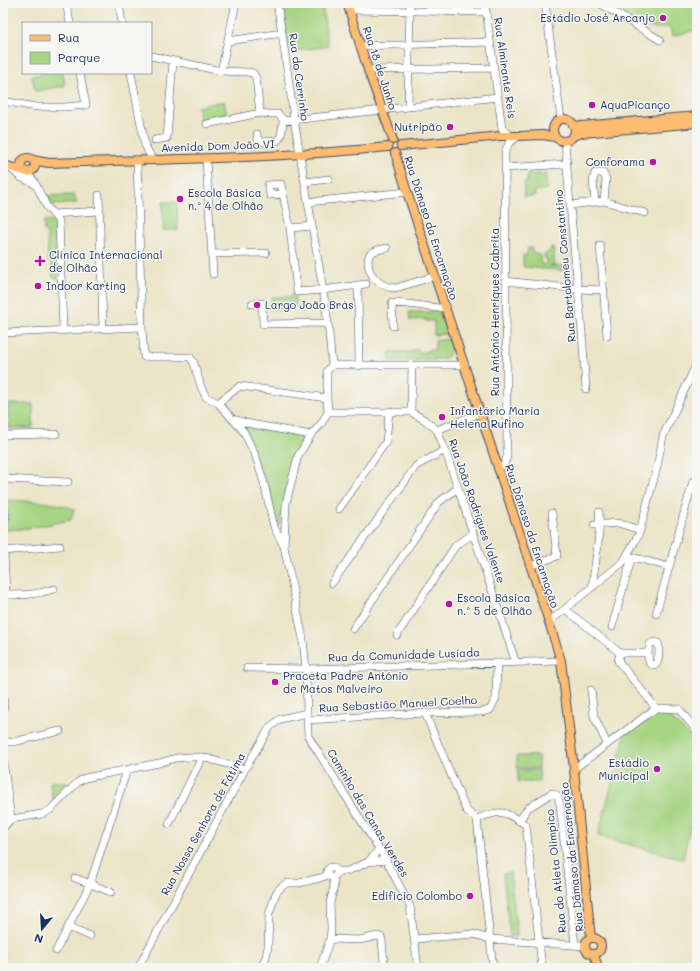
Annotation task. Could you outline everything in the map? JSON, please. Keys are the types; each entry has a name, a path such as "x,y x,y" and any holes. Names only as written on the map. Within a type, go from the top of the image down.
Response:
{"main road":[{"name":"Rua 18 de Junho","path":"348,7 382,110 390,144"},
{"path":"555,137 553,134 553,127 557,121 561,119 568,120 574,125 581,126 697,116"},
{"path":"504,134 519,136 543,135 566,141 573,136 582,133 697,123"},
{"path":"573,136 575,130 574,125"},
{"path":"401,146 553,127"},
{"path":"398,141 401,146 399,152 393,153 389,151 390,144 398,141"},
{"name":"Avenida Dom João VI","path":"34,164 206,159 300,154 390,144"},
{"name":"Rua Dâmaso da Encarnação","path":"395,153 530,566 550,622 561,661 574,769 591,938"},
{"path":"28,158 32,158 34,164 29,172 5,165 28,158"},
{"path":"22,161 21,164 24,171"},
{"path":"591,938 596,939 601,946 599,951 594,954 589,953 585,946 586,941 591,938"},
{"path":"594,954 598,968"}],"street":[{"path":"66,3 70,22"},
{"path":"119,3 122,22"},
{"path":"221,71 236,3"},
{"name":"Rua do Cerrinho","path":"277,3 294,119 323,290 332,365"},
{"path":"408,107 410,3"},
{"name":"Rua Almirante Reis","path":"485,3 493,68 504,134"},
{"path":"545,3 561,119"},
{"path":"598,3 660,40"},
{"path":"348,7 410,12 486,12"},
{"path":"228,41 282,33"},
{"path":"360,46 490,42"},
{"path":"152,56 221,71 253,73 256,78 260,113"},
{"path":"155,140 167,138 173,61"},
{"path":"368,70 493,68"},
{"path":"3,101 36,107 86,105 80,74"},
{"path":"131,74 145,145 150,158 155,160"},
{"path":"283,120 498,97"},
{"path":"207,124 260,113 278,114 283,120 282,135 277,141 260,142 258,141 257,134"},
{"name":"Rua António Henriques Cabrita","path":"498,468 504,465 507,457 505,152 509,143 519,136"},
{"name":"Rua Bartolomeu Constantino","path":"566,141 566,164 586,389"},
{"path":"145,145 143,153 138,160 144,357 190,357 194,363 201,388 206,397 218,403 244,432 256,457 264,483 274,527 284,546"},
{"path":"206,159 213,274"},
{"path":"505,168 566,164"},
{"path":"5,165 20,177 31,182 37,188"},
{"path":"24,171 34,181 47,207 59,221 63,330"},
{"path":"595,202 592,181 595,173 603,173 606,179 604,201"},
{"path":"305,182 329,179"},
{"path":"308,202 407,192"},
{"path":"283,194 290,228 297,292 366,284"},
{"path":"99,195 103,329"},
{"path":"570,205 604,201 645,212"},
{"path":"53,214 99,211"},
{"path":"290,228 312,226"},
{"path":"600,245 607,336"},
{"path":"387,248 375,251 370,254 368,258 370,273 375,279 386,286 396,288 435,276"},
{"path":"212,254 266,253"},
{"path":"505,281 578,289 604,290"},
{"path":"358,285 359,366"},
{"path":"393,326 392,303 438,308 445,307"},
{"path":"252,304 262,304 263,324 328,323"},
{"path":"412,309 431,307"},
{"path":"3,333 142,327"},
{"path":"612,627 630,556 639,534 658,467 663,436 697,364"},
{"path":"284,546 286,504 298,456 310,435 321,424 328,412 327,371 332,365 465,365"},
{"path":"411,412 412,365"},
{"path":"218,403 240,386 327,398"},
{"path":"339,509 386,442 389,411"},
{"name":"Rua João Rodrigues Valente","path":"328,412 411,412 425,420 437,430 458,488 516,663"},
{"path":"437,430 480,413"},
{"path":"232,418 251,424 310,435"},
{"path":"4,436 56,434"},
{"path":"332,583 416,466 445,450"},
{"path":"3,479 68,482"},
{"path":"656,614 693,480"},
{"path":"353,629 439,502 458,488"},
{"path":"3,503 6,516 3,528"},
{"path":"592,587 599,540 597,525 599,512"},
{"path":"530,566 557,556 552,513"},
{"path":"597,525 618,523 640,530"},
{"path":"3,534 5,594 42,593 54,590"},
{"path":"397,635 456,544 473,534"},
{"path":"3,551 60,546"},
{"name":"Caminho das Canas Verdes","path":"284,546 303,639 306,669 308,736 386,860 410,906 418,968"},
{"path":"630,556 669,567"},
{"path":"550,622 630,556"},
{"path":"566,609 620,653 648,654"},
{"path":"620,653 618,661 656,708"},
{"name":"Rua da Comunidade Lusíada","path":"247,668 306,669 561,661"},
{"name":"Rua Sebastião Manuel Coelho","path":"307,716 481,712 490,710 496,698 497,663"},
{"path":"591,690 594,716 607,744"},
{"path":"3,697 3,714"},
{"path":"574,769 656,708 678,709 697,731"},
{"path":"425,713 466,810 477,819 493,968"},
{"name":"Rua Nossa Senhora de Fátima","path":"138,968 270,727 280,719 307,716"},
{"path":"3,742 13,742 60,731"},
{"path":"3,828 11,819 42,814 50,810 84,778 189,756 202,757 246,769"},
{"path":"169,824 202,757"},
{"path":"3,760 11,819"},
{"path":"56,951 90,884 127,770"},
{"name":"Rua do Atleta Olímpico","path":"519,821 528,808 552,793 558,796 575,945"},
{"path":"477,819 489,814 499,813 506,814 526,825 542,968"},
{"path":"368,862 379,849"},
{"path":"261,968 266,957 268,947 269,914 276,893 281,887 287,883 299,883 320,878 355,868 368,862 386,860"},
{"path":"320,968 330,939 330,903 334,886 333,874"},
{"path":"75,878 111,892"},
{"path":"68,927 90,936"},
{"path":"414,939 473,934 490,939 585,946"},
{"path":"330,939 359,940 378,936 381,937 384,962 382,968"}],"green space":[{"path":"282,3 322,3 328,46 289,52"},
{"name":"Estádio José Arcanjo","path":"618,3 697,3 697,29 672,36 670,27 646,27 633,21 622,10"},
{"path":"42,74 63,74 65,86 35,91 32,76"},
{"path":"224,101 227,116 200,121 197,107"},
{"path":"545,173 547,189 535,191 535,196 524,197 524,183 527,183 527,175"},
{"path":"74,195 77,203 53,205 48,196"},
{"path":"163,202 177,202 178,230 163,230"},
{"path":"44,221 51,221 55,225 58,279 53,277 52,262 48,261 47,232 44,231"},
{"path":"551,247 553,247 555,265 550,266 567,266 568,271 523,267 523,255 527,255 528,248 531,248 534,253 541,256 540,261 543,265 547,261 544,255 550,251"},
{"path":"272,297 295,297 295,308 272,309"},
{"path":"438,309 447,334 434,335 434,321 426,321 426,319 410,320 409,312 431,312"},
{"path":"448,339 450,352 447,357 434,360 390,361 390,352 412,352 412,350 418,350 418,352 427,352 427,350 435,350 435,341"},
{"path":"8,404 33,404 33,428 9,428"},
{"path":"241,424 250,428 305,436 296,455 279,525 276,525"},
{"path":"3,500 48,503 74,509 71,520 29,528 3,530"},
{"name":"Estádio Municipal","path":"663,711 697,743 697,795 683,859 598,836 625,735 656,712"},
{"path":"517,756 538,756 538,768 517,768"},
{"path":"518,770 539,770 539,782 518,782"},
{"path":"50,782 64,782 68,784 53,801"},
{"path":"510,873 517,936 510,937 503,874"}],"place":[{"name":"Estádio José Arcanjo","path":"663,18"},
{"name":"AquaPicanço","path":"592,105"},
{"name":"Nutripão","path":"450,127"},
{"name":"Conforama","path":"653,162"},
{"name":"Escola Básica n.º 4 de Olhão","path":"180,199"},
{"name":"Clínica Internacional de Olhão","path":"40,261"},
{"name":"Indoor Karting","path":"38,286"},
{"name":"Largo João Brás","path":"257,305"},
{"name":"Infantário Maria Helena Rufino","path":"442,417"},
{"name":"Escola Básica n.º 5 de Olhão","path":"449,604"},
{"name":"Praceta Padre António de Matos Malveiro","path":"275,682"},
{"name":"Estádio Municipal","path":"657,769"},
{"name":"Edifício Colombo","path":"470,896"}]}
